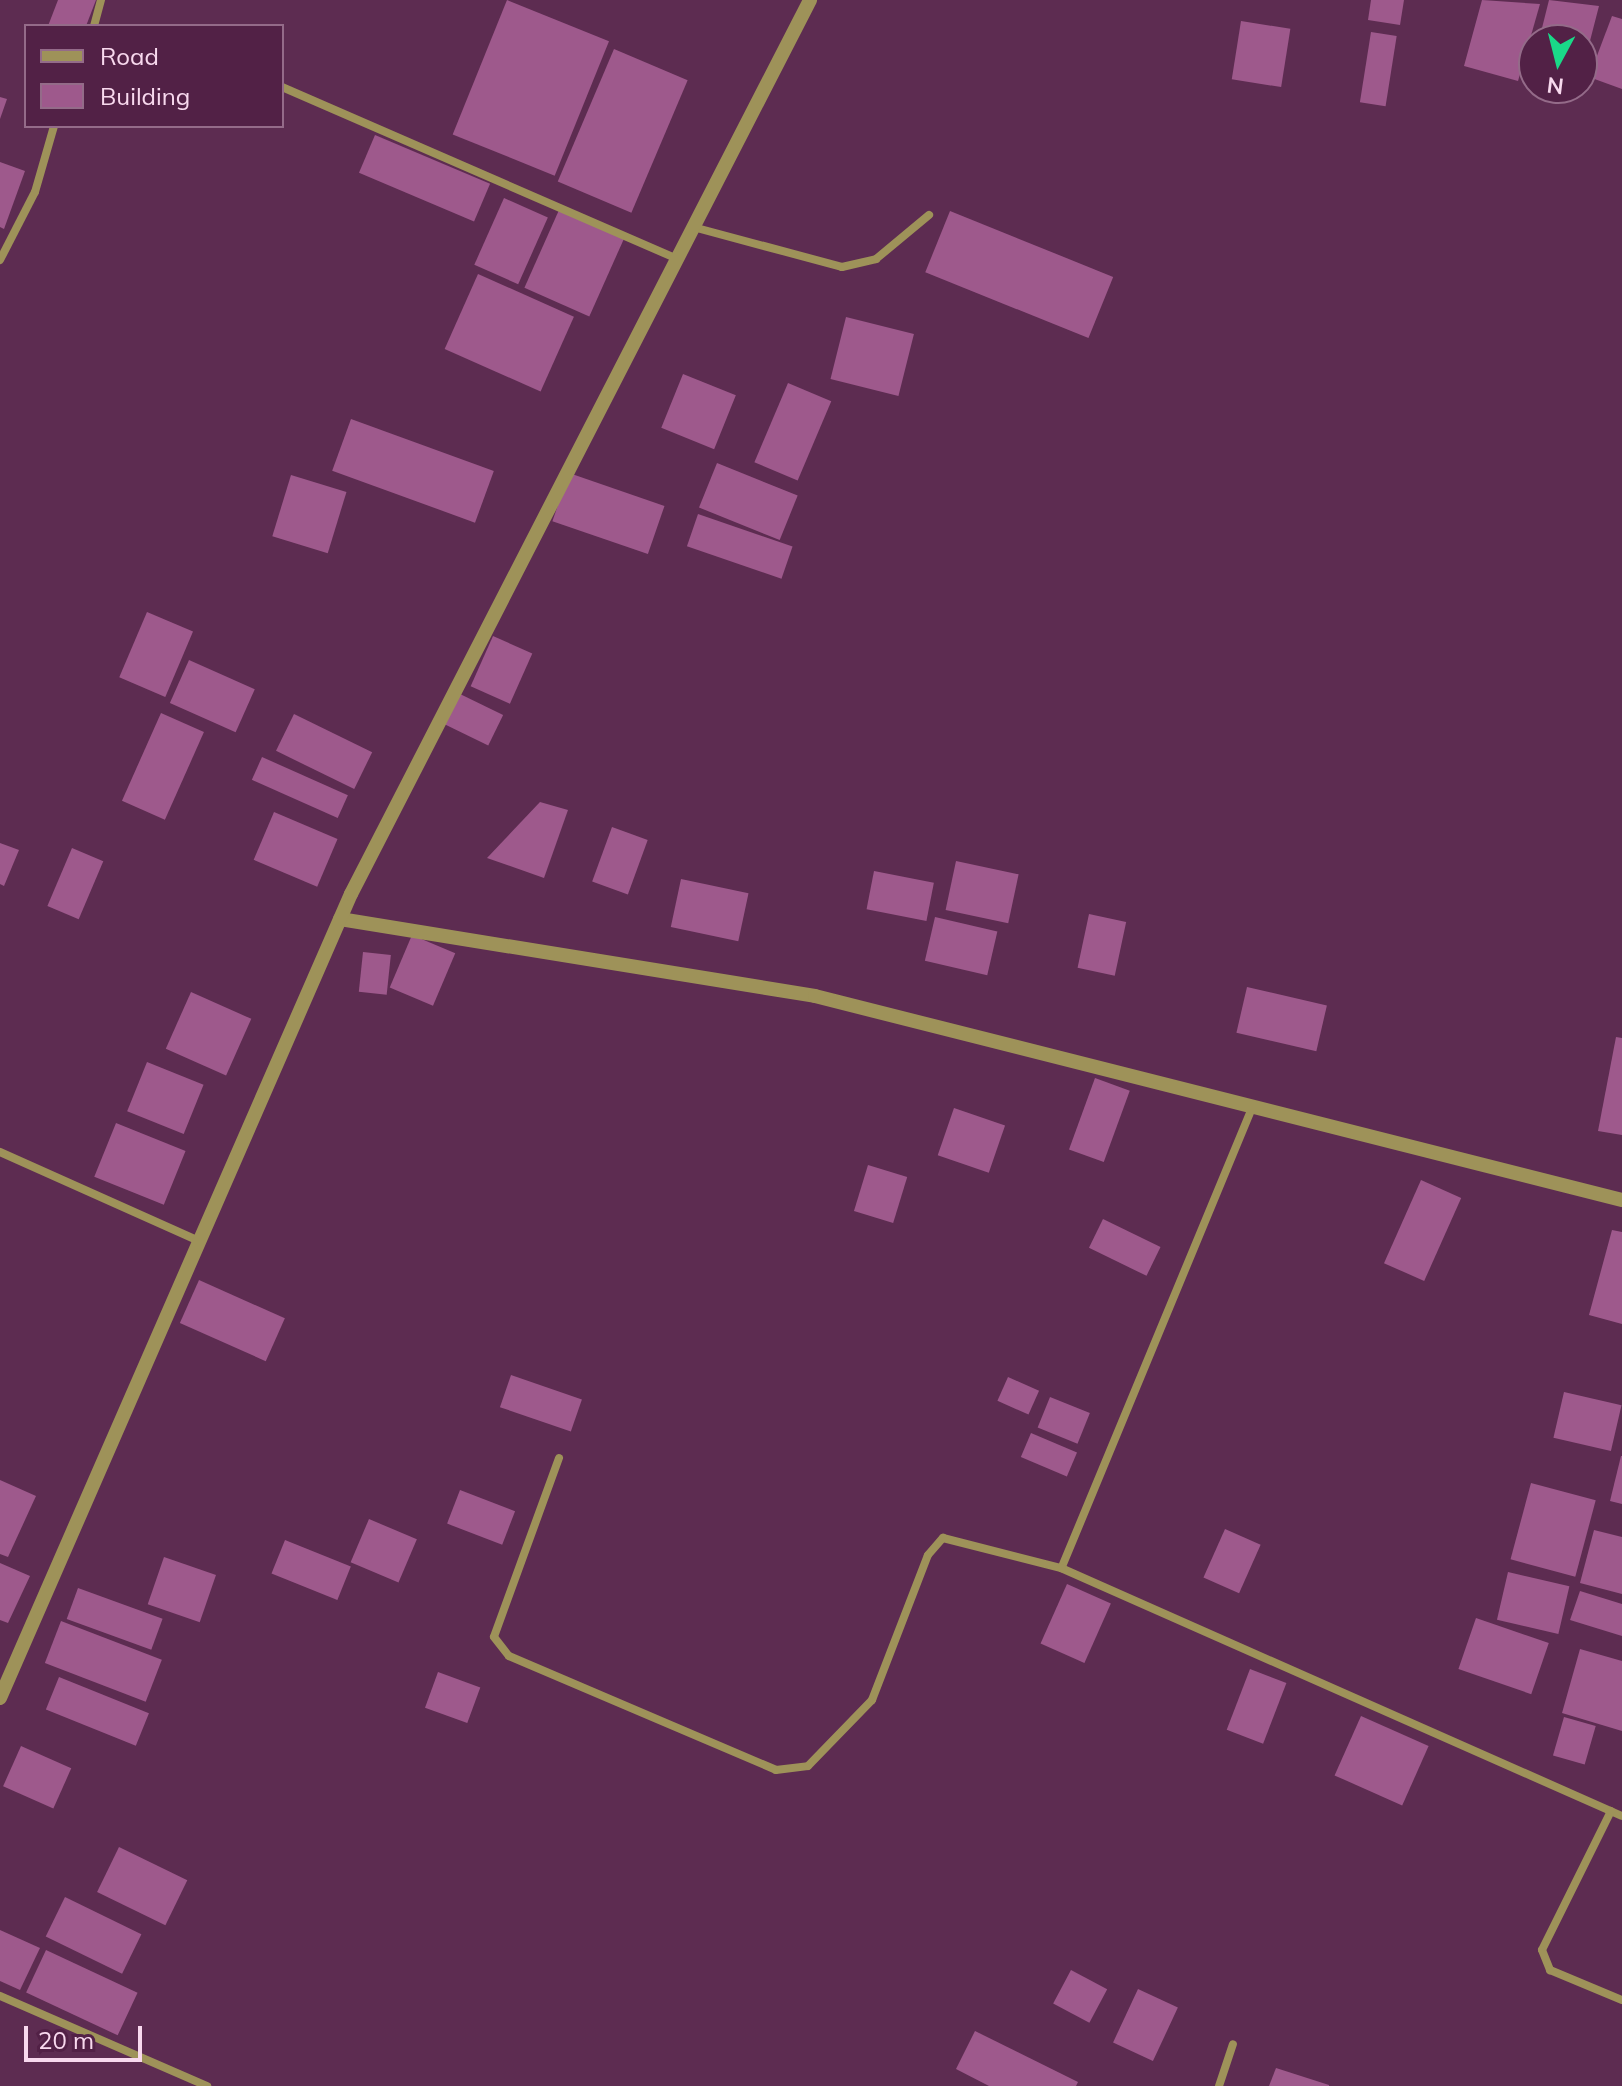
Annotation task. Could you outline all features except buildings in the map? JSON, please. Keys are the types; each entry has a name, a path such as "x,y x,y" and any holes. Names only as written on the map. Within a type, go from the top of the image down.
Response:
{"street":[{"path":"95,24 101,0"},
{"path":"0,1698 340,919 810,0"},
{"path":"284,88 677,259"},
{"path":"0,260 35,192 53,128"},
{"path":"693,227 842,267 876,259 929,215"},
{"path":"340,919 815,996 1110,1065 1252,1108 1622,1200"},
{"path":"1061,1568 1252,1108"},
{"path":"0,1152 199,1241"},
{"path":"559,1458 494,1637 509,1656 776,1770 808,1766 872,1700 928,1555 943,1538 1061,1568 1622,1816"},
{"path":"1611,1811 1542,1950 1550,1970 1622,2000"},
{"path":"0,1996 207,2086"},
{"path":"1219,2086 1233,2044"}]}
